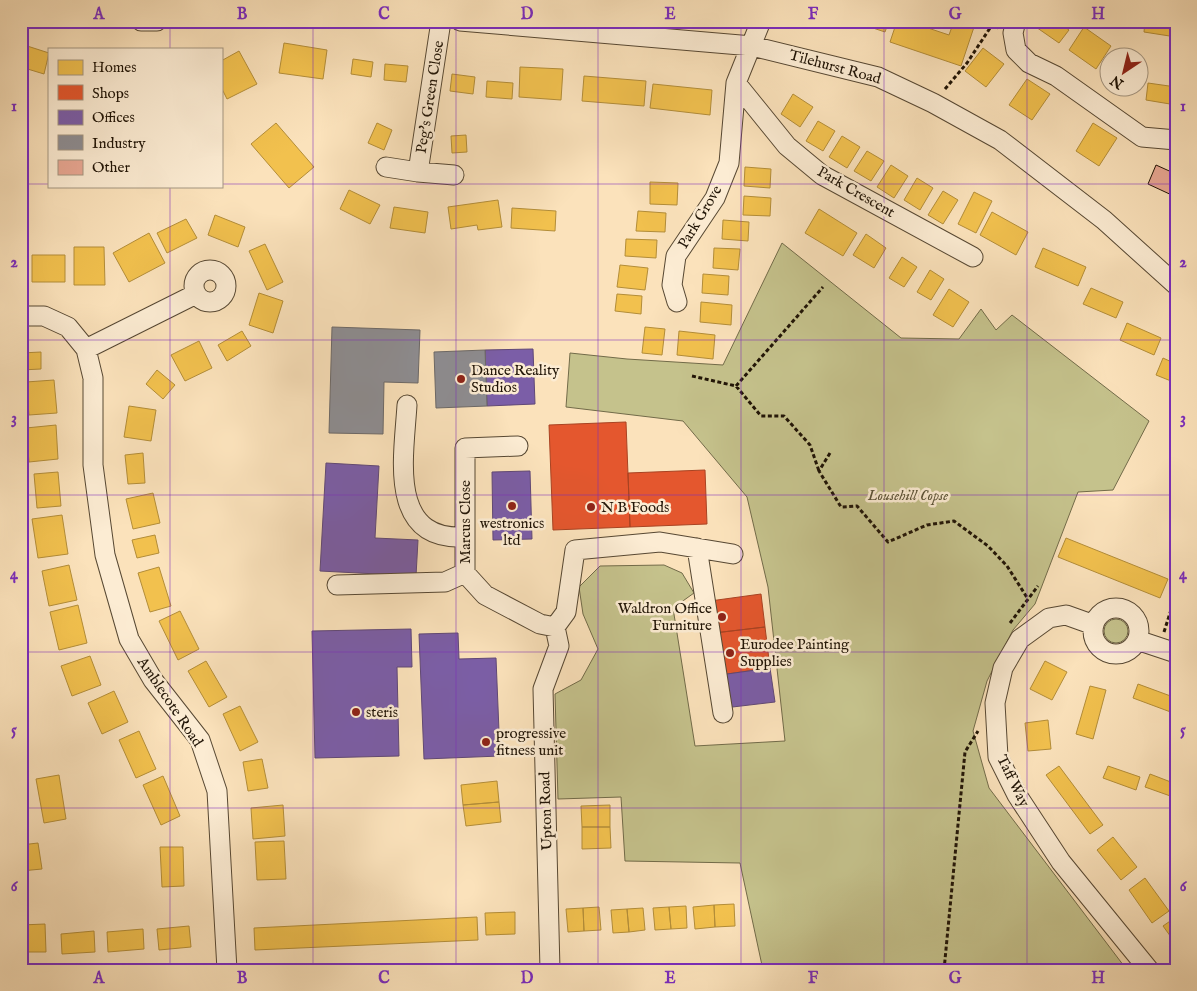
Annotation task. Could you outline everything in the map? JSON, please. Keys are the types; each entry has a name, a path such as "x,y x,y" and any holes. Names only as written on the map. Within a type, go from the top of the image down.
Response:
{"street":[{"path":"141,21 157,21"},
{"name":"Peg's Green Close","path":"418,172 441,21"},
{"name":"Tilehurst Road","path":"460,21 752,46 878,76 933,103 1000,140 1104,220 1176,285"},
{"name":"Park Grove","path":"677,302 672,285 676,256 714,198 729,163 736,83 761,21"},
{"path":"1014,27 1016,50 1030,63 1056,76 1142,137 1176,140"},
{"name":"Park Crescent","path":"736,83 787,146 822,175 973,257"},
{"name":"Peg's Green Close","path":"386,167 454,175"},
{"path":"86,349 196,294"},
{"name":"Amblecote Road","path":"21,316 44,316 68,327 86,349 93,378 94,465 105,555 129,639 153,680 200,740 217,791 227,970"},
{"path":"407,405 403,471 406,504 415,517 433,532 448,538 465,537"},
{"name":"Marcus Close","path":"518,446 464,448 465,573 485,595 540,624 555,627"},
{"path":"555,627 566,612 575,550 660,542 733,554"},
{"path":"697,548 723,713"},
{"path":"337,585 445,582 465,573"},
{"path":"1109,609 1124,610 1136,619 1139,633 1137,640 1127,651 1113,654 1106,651 1096,640 1094,625 1103,613 1109,609"},
{"name":"Taff Way","path":"1094,625 1066,615 1049,618 1020,639 1003,668 995,703 998,758 1017,795 1062,862 1096,908 1149,970"},
{"name":"Upton Road","path":"550,970 543,689 559,646 555,627"},
{"path":"1137,640 1167,650"}],"path":[{"path":"933,103 968,62 992,25 1014,27"},
{"path":"736,386 823,287"},
{"path":"692,376 736,386 761,416 784,416 810,445 819,471 841,507 858,506 888,542 927,525 954,521 988,546 1007,566 1028,599"},
{"path":"819,471 830,453"},
{"path":"1167,650 1176,594"},
{"path":"944,970 965,752 980,728"}],"green space":[{"path":"590,21 692,21 680,29"},
{"name":"Lousehill Copse","path":"782,243 901,338 959,339 981,309 996,330 1012,315 1149,421 1113,490 1078,492 1035,604 1013,630 987,681 973,731 989,788 1127,970 763,970 740,863 625,861 621,797 558,799 555,694 581,680 598,649 583,614 579,587 600,566 664,565 682,573 694,593 673,608 695,746 785,741 768,587 747,497 683,421 566,407 570,353 627,359 723,365"},
{"path":"1116,619 1121,620 1127,626 1127,636 1121,642 1116,643 1111,642 1105,636 1104,631 1105,626 1111,620"}],"building: Homes":[{"path":"862,21 889,21 885,32 861,24"},
{"path":"897,21 907,21 949,35 954,21 976,21 961,66 890,42"},
{"path":"1036,21 1057,21 1069,30 1059,43 1033,25"},
{"path":"1145,21 1176,21 1176,37 1144,32"},
{"path":"1084,27 1111,46 1110,48 1100,48 1100,63 1096,69 1069,50"},
{"path":"284,43 327,50 323,79 279,73"},
{"path":"21,44 48,53 44,74 21,67"},
{"path":"983,48 1004,64 986,87 965,71"},
{"path":"239,51 257,84 227,99 222,89 222,60"},
{"path":"353,59 373,62 371,77 351,74"},
{"path":"385,64 408,66 406,82 384,80"},
{"path":"520,67 563,69 561,100 519,97"},
{"path":"452,74 475,77 473,94 450,91"},
{"path":"584,76 646,81 644,106 582,101"},
{"path":"1027,79 1050,94 1032,120 1009,105"},
{"path":"487,81 513,83 512,99 486,97"},
{"path":"1150,83 1176,87 1176,105 1146,100 1146,98 1150,98"},
{"path":"653,84 712,90 710,115 650,108"},
{"path":"793,94 813,107 800,127 781,114"},
{"path":"818,121 835,131 823,151 806,141"},
{"path":"276,123 314,167 289,188 251,144"},
{"path":"377,123 392,130 384,150 368,143"},
{"path":"1093,123 1117,138 1099,166 1076,151"},
{"path":"466,135 467,152 452,153 451,136"},
{"path":"842,136 860,147 847,168 829,157"},
{"path":"867,151 884,161 871,181 854,171"},
{"path":"891,165 908,176 894,198 877,187"},
{"path":"745,167 771,169 770,188 744,186"},
{"path":"917,178 933,188 920,210 904,200"},
{"path":"650,182 678,183 677,205 650,204"},
{"path":"349,190 380,205 370,224 340,209"},
{"path":"943,191 958,200 943,224 928,215"},
{"path":"974,192 992,201 976,233 958,224"},
{"path":"744,196 771,198 770,216 743,215"},
{"path":"498,200 502,227 478,230 477,225 451,229 448,207"},
{"path":"394,207 428,212 425,233 390,228"},
{"path":"512,208 556,211 555,231 511,228"},
{"path":"819,209 857,233 843,256 805,233"},
{"path":"638,211 666,213 665,232 636,231"},
{"path":"992,212 1028,232 1016,255 980,235"},
{"path":"215,215 245,227 238,247 208,235"},
{"path":"186,219 197,238 167,253 157,233"},
{"path":"723,220 749,222 748,241 722,239"},
{"path":"149,233 165,263 129,282 113,253"},
{"path":"866,234 886,248 874,268 853,255"},
{"path":"626,239 657,240 656,258 625,256"},
{"path":"265,244 283,282 267,290 249,251"},
{"path":"74,247 104,247 105,285 74,285"},
{"path":"714,248 740,249 738,270 713,268"},
{"path":"1043,248 1086,267 1078,286 1035,267"},
{"path":"32,255 65,255 65,282 32,282"},
{"path":"21,257 27,257 28,285 21,286"},
{"path":"902,257 917,267 904,287 889,278"},
{"path":"620,265 648,268 645,290 617,287"},
{"path":"930,270 944,279 931,300 917,292"},
{"path":"703,274 729,276 728,295 702,293"},
{"path":"1091,288 1123,302 1116,318 1083,304"},
{"path":"949,289 969,302 953,327 933,315"},
{"path":"259,293 283,301 273,333 249,325"},
{"path":"617,294 642,296 641,314 615,311"},
{"path":"701,302 732,305 731,325 700,322"},
{"path":"1127,323 1161,338 1154,355 1120,340"},
{"path":"645,327 665,329 662,355 642,353"},
{"path":"242,331 251,346 227,361 218,345"},
{"path":"679,331 715,335 713,359 677,355"},
{"path":"199,341 212,368 185,381 171,355"},
{"path":"41,352 41,369 21,370 21,353"},
{"path":"1163,358 1176,364 1176,383 1156,375"},
{"path":"157,370 175,385 163,399 146,384"},
{"path":"54,380 57,413 29,415 26,382"},
{"path":"129,406 156,410 151,441 124,437"},
{"path":"56,425 58,459 29,462 26,428"},
{"path":"143,453 145,483 128,484 125,455"},
{"path":"58,472 61,506 37,508 34,474"},
{"path":"153,493 160,523 133,529 126,499"},
{"path":"62,515 68,554 38,558 32,519"},
{"path":"155,535 159,553 137,558 132,540"},
{"path":"1066,538 1168,579 1160,598 1058,557"},
{"path":"69,565 77,600 49,606 42,571"},
{"path":"159,567 171,606 150,612 138,573"},
{"path":"78,605 87,643 59,650 50,612"},
{"path":"180,611 199,649 178,660 159,621"},
{"path":"90,656 101,685 72,696 61,666"},
{"path":"206,661 227,697 209,707 188,671"},
{"path":"1045,661 1067,672 1052,700 1030,689"},
{"path":"1138,684 1176,698 1176,714 1133,698"},
{"path":"1090,686 1106,690 1093,739 1076,734"},
{"path":"114,691 128,722 102,734 88,703"},
{"path":"240,706 258,742 240,751 223,714"},
{"path":"1048,720 1051,749 1028,751 1025,723"},
{"path":"139,731 156,769 136,778 119,740"},
{"path":"262,759 268,788 248,791 243,762"},
{"path":"1059,766 1103,825 1090,834 1046,775"},
{"path":"1108,766 1140,777 1136,790 1103,778"},
{"path":"1150,774 1176,784 1176,798 1145,787"},
{"path":"59,775 66,819 44,823 36,779"},
{"path":"163,776 180,816 161,825 143,785"},
{"path":"497,781 499,802 463,805 461,785"},
{"path":"499,802 501,822 466,826 463,805"},
{"path":"283,805 285,836 253,839 251,808"},
{"path":"610,805 610,827 582,827 581,806"},
{"path":"582,827 610,827 611,848 582,849"},
{"path":"1113,837 1137,867 1121,880 1097,850"},
{"path":"284,841 286,879 257,880 255,842"},
{"path":"38,843 42,869 21,871 21,845"},
{"path":"160,847 183,847 184,886 162,887"},
{"path":"1145,878 1169,911 1152,923 1129,890"},
{"path":"734,904 735,926 715,927 714,905"},
{"path":"714,905 715,927 695,929 693,907"},
{"path":"686,906 687,928 671,929 669,907"},
{"path":"599,907 601,930 584,931 583,908"},
{"path":"669,907 671,929 655,930 653,908"},
{"path":"583,908 584,931 568,932 566,909"},
{"path":"643,908 645,930 629,932 627,909"},
{"path":"627,909 629,932 613,933 611,910"},
{"path":"515,912 515,934 486,935 485,913"},
{"path":"477,917 478,940 255,950 254,928"},
{"path":"1176,917 1176,944 1163,926"},
{"path":"45,924 46,952 21,952 21,925"},
{"path":"189,926 191,947 159,950 157,929"},
{"path":"143,929 144,949 108,952 107,932"},
{"path":"94,931 95,952 62,954 61,934"}],"building: Shops":[{"path":"626,422 630,527 553,530 549,425"},
{"path":"705,470 707,524 630,527 628,473"},
{"path":"761,594 765,627 714,633 710,601"},
{"path":"765,627 770,668 720,675 714,633"}],"building: Offices":[{"path":"533,349 535,404 487,406 485,350"},
{"path":"326,463 379,466 375,538 418,540 416,576 320,571"},
{"name":"westronics ltd","path":"530,471 532,539 493,540 492,472"},
{"name":"steris","path":"411,629 412,667 397,667 399,756 315,758 312,631"},
{"path":"458,633 459,659 496,658 500,756 424,759 419,634"},
{"path":"770,668 775,702 724,708 720,675"}],"building: Industry":[{"path":"332,327 420,330 418,383 384,382 383,434 329,433"},
{"name":"Dance Reality Studios","path":"485,350 487,406 436,408 434,352"}],"building: Other":[{"path":"1156,165 1176,174 1176,197 1148,184"}],"place":[{"name":"Dance Reality Studios","path":"461,379"},
{"name":"westronics ltd","path":"512,506"},
{"name":"N B Foods","path":"591,507"},
{"name":"Waldron Office Furniture","path":"722,617"},
{"name":"Eurodee Painting Supplies","path":"730,653"},
{"name":"steris","path":"356,712"},
{"name":"progressive fitness unit","path":"486,742"}]}
